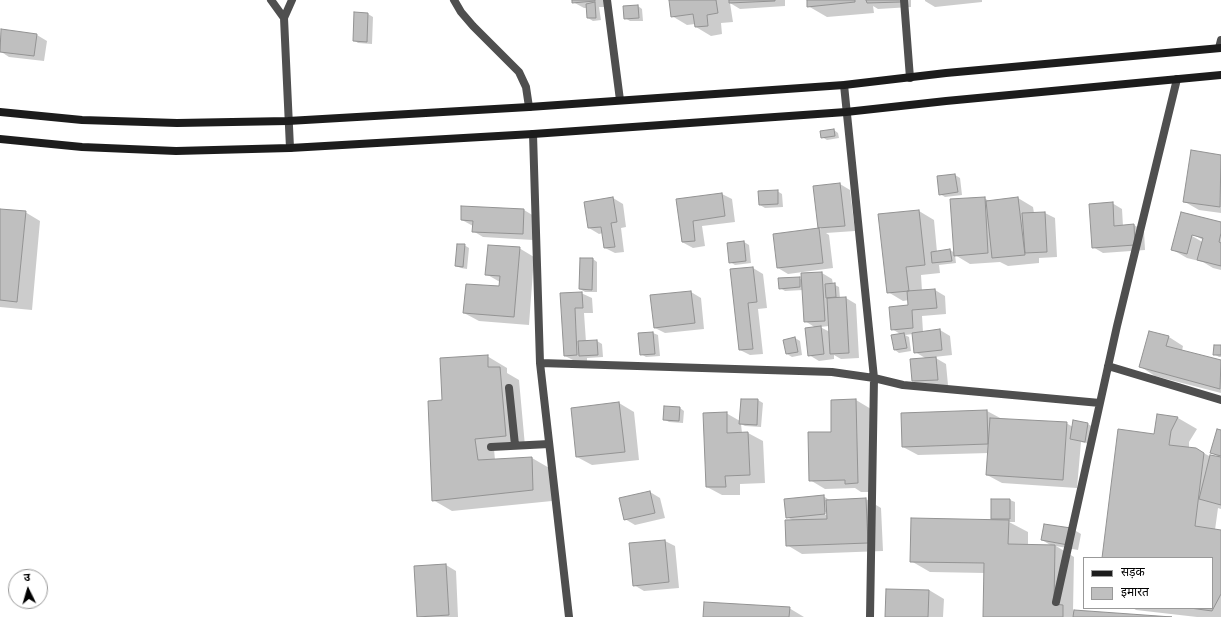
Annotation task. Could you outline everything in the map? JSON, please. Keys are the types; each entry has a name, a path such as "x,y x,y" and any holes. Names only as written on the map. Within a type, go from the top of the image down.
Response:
{"street":[{"path":"271,0 284,18"},
{"path":"290,148 284,18 292,0"},
{"path":"454,0 461,12 473,26 519,72 526,87 529,107"},
{"path":"607,0 620,100"},
{"path":"904,0 910,78"},
{"path":"0,112 82,120 177,123 288,121 529,107 844,85 1220,45"},
{"path":"0,139 82,147 176,151 290,148 533,134 846,112 954,100 1221,75"},
{"path":"1056,602 1108,366 1177,79"},
{"path":"844,85 874,378 870,617"},
{"path":"533,134 540,363 569,617"},
{"path":"540,363 832,372 874,378 903,386 1100,403"},
{"path":"1108,366 1221,400"},
{"path":"509,388 515,445"},
{"path":"491,447 549,444"}],"building":[{"path":"572,0 595,0 595,1 572,3"},
{"path":"669,0 716,0 718,13 707,15 708,26 695,27 693,14 671,17"},
{"path":"729,0 775,0 775,1 729,3"},
{"path":"807,0 855,0 855,2 807,7"},
{"path":"866,0 901,0 901,2 867,3"},
{"path":"595,2 596,18 587,18 586,4"},
{"path":"638,5 639,18 624,19 623,6"},
{"path":"354,12 368,13 367,42 353,41"},
{"path":"1,29 37,34 34,56 0,52"},
{"path":"834,129 835,136 821,138 820,131"},
{"path":"1191,150 1221,155 1220,207 1183,202"},
{"path":"955,174 958,192 939,195 937,176"},
{"path":"840,183 845,226 818,228 813,186"},
{"path":"778,190 778,204 759,205 758,191"},
{"path":"722,193 725,216 693,221 695,241 682,242 676,199"},
{"path":"613,197 617,222 611,223 615,247 604,248 601,227 588,228 584,202"},
{"path":"985,197 988,253 954,256 950,199"},
{"path":"1018,197 1025,255 992,258 986,201"},
{"path":"1113,202 1114,226 1134,224 1135,245 1092,248 1089,204"},
{"path":"461,206 524,209 523,234 472,232 473,221 461,220"},
{"path":"0,209 26,211 17,302 0,300"},
{"path":"919,210 925,265 906,267 909,291 887,293 878,214"},
{"path":"1045,212 1047,252 1025,253 1022,213"},
{"path":"1181,212 1221,222 1219,242 1221,243 1221,266 1197,260 1203,238 1192,235 1187,254 1171,250"},
{"path":"819,228 823,263 777,268 773,234"},
{"path":"744,241 746,261 729,263 727,243"},
{"path":"457,244 465,244 463,267 455,266"},
{"path":"488,245 520,247 514,317 463,313 466,284 499,286 500,276 485,275"},
{"path":"950,249 952,261 932,263 931,252"},
{"path":"580,258 593,258 592,290 579,289"},
{"path":"753,267 757,302 748,303 753,349 739,350 730,269"},
{"path":"822,272 825,321 804,322 801,273"},
{"path":"800,277 800,287 779,289 778,278"},
{"path":"835,283 836,297 826,298 825,284"},
{"path":"935,289 937,308 912,310 913,328 891,330 889,307 908,305 907,291"},
{"path":"691,291 695,323 654,328 650,295"},
{"path":"582,292 583,308 575,308 577,355 564,356 560,293"},
{"path":"846,297 849,353 830,354 827,298"},
{"path":"821,326 824,354 808,356 805,328"},
{"path":"940,329 942,350 914,353 912,333"},
{"path":"1149,331 1169,336 1166,346 1221,360 1220,389 1139,367"},
{"path":"653,332 655,354 640,355 638,333"},
{"path":"904,333 907,348 894,350 891,335"},
{"path":"795,337 798,352 786,354 783,340"},
{"path":"597,340 598,355 579,356 578,341"},
{"path":"1214,345 1221,345 1221,355 1213,355"},
{"path":"488,355 488,367 500,367 506,436 475,439 478,460 532,457 533,490 432,501 428,401 442,400 440,358"},
{"path":"936,357 938,380 912,381 910,359"},
{"path":"741,399 758,399 757,425 739,424"},
{"path":"856,399 858,483 845,484 845,480 809,481 808,432 831,432 831,400"},
{"path":"619,402 625,452 576,457 571,408"},
{"path":"664,406 680,407 679,421 663,420"},
{"path":"987,410 988,444 902,447 901,413"},
{"path":"727,412 727,433 748,432 750,475 725,476 726,487 706,487 703,413"},
{"path":"1157,414 1178,417 1171,431 1169,445 1196,448 1204,453 1195,526 1221,530 1221,594 1212,611 1197,609 1213,609 1213,557 1102,557 1118,429 1154,434"},
{"path":"990,418 1067,422 1063,480 986,475"},
{"path":"1073,420 1088,423 1085,442 1070,439"},
{"path":"1217,429 1221,430 1221,456 1210,453"},
{"path":"1210,455 1221,457 1221,505 1199,499"},
{"path":"650,491 655,513 624,520 619,498"},
{"path":"824,495 825,514 786,518 784,499"},
{"path":"866,498 868,543 786,546 785,520 827,519 826,500"},
{"path":"991,499 1010,499 1010,519 991,519"},
{"path":"911,518 1009,520 1008,544 1055,545 1054,604 1063,605 1063,617 983,617 984,563 910,562"},
{"path":"1044,524 1071,528 1068,545 1041,540"},
{"path":"665,540 669,582 633,586 629,543"},
{"path":"446,564 449,615 417,617 414,566"},
{"path":"886,589 929,590 928,617 885,617"},
{"path":"704,602 790,607 789,617 703,617"},
{"path":"1074,610 1172,617 1073,617"}]}
